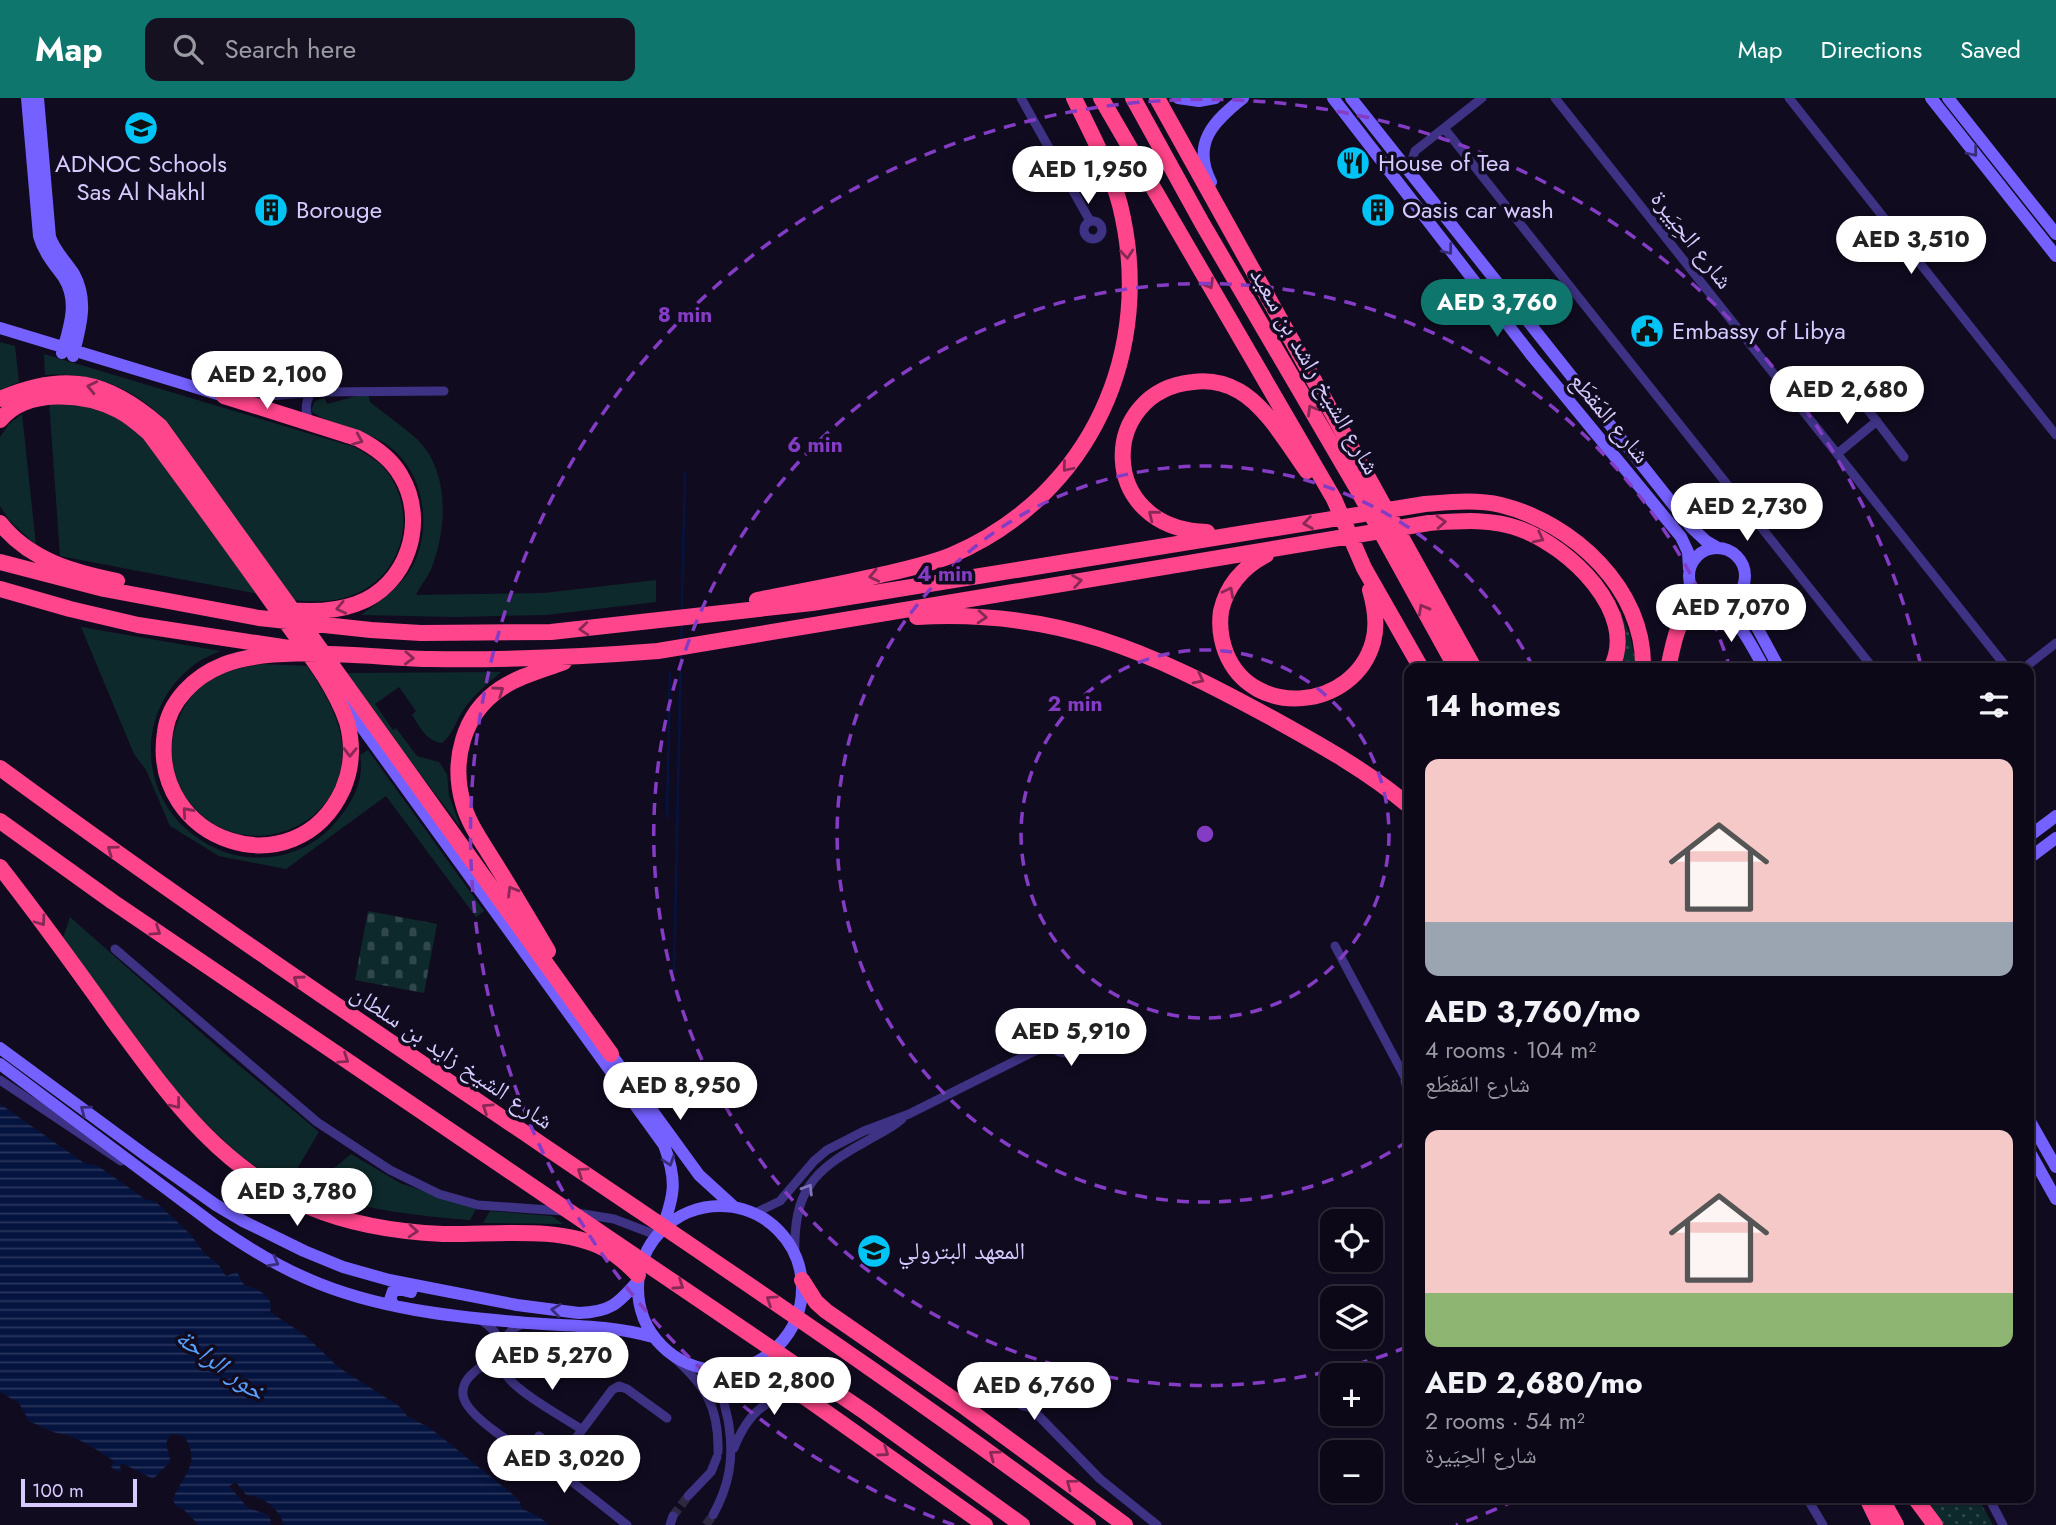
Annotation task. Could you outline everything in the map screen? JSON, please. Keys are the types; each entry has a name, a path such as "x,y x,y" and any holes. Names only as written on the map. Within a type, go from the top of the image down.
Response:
{"highway":[{"path":"730,613 745,602 898,571 936,561 964,549 1001,528 1027,509 1063,473 1085,444 1096,425 1118,371 1127,331 1130,291 1127,247 1120,206 1113,182 1074,98"},
{"name":"شارع الشيخ راشد بن سعيد","path":"1101,98 1334,499 1364,568 1418,663"},
{"name":"شارع الشيخ راشد بن سعيد","path":"1133,98 1209,235 1355,485 1453,663"},
{"path":"1157,98 1471,663"},
{"path":"1241,533 1187,531 1173,527 1149,513 1131,491 1123,463 1126,434 1140,409 1167,389 1184,383 1203,381 1221,383 1238,390 1254,401 1320,488 1334,499"},
{"path":"0,399 17,399 49,390 89,386 137,406 160,426 611,1054"},
{"path":"49,390 65,397 104,404 118,410 149,433 317,667 347,723 351,743 350,765 337,802 312,829 281,844 241,845 209,831 193,820 182,807 172,791 162,760 166,725 173,708 191,686 209,672 224,664 274,655 341,656 433,659 580,658 658,651 1429,523 1474,521 1519,528 1544,540 1567,555 1588,576 1614,619 1618,643 1612,663"},
{"path":"224,397 357,438 376,448 391,461 410,496 414,514 413,532 410,547 397,573 372,597 356,605 330,610 313,618"},
{"path":"0,420 17,399"},
{"path":"0,562 20,568 73,576 176,603 313,618 370,630 474,634 551,632 813,603 1425,504 1473,501 1499,504 1527,513 1553,526 1601,565 1621,592 1636,626 1642,663"},
{"path":"0,523 20,545 73,576"},
{"path":"1277,549 1248,565 1238,576 1223,601 1220,631 1226,652 1237,671 1259,691 1283,699 1296,700 1321,695 1343,684 1362,665 1375,629 1374,603 1364,568"},
{"path":"6,591 138,625 341,656"},
{"path":"1669,663 1681,620 1691,608 1708,603"},
{"path":"768,633 953,615 1032,622 1105,639 1167,663 1293,730 1404,803"},
{"path":"580,658 520,678 502,687 482,704 462,741 458,757 458,780 472,825 611,1054"},
{"name":"شارع الشيخ زايد بن سلطان","path":"0,768 180,898 888,1379 1088,1525"},
{"path":"0,821 124,910 865,1412 1022,1525"},
{"path":"0,867 179,1108 215,1146 258,1180 310,1207 366,1225 404,1231 550,1235 581,1240 608,1250 638,1278"},
{"path":"802,1279 827,1311 966,1408 1125,1525"},
{"path":"742,1368 783,1382 985,1525"},
{"path":"1869,1503 1880,1525"},
{"path":"1884,1503 1896,1525"},
{"path":"1915,1503 1926,1525"},
{"path":"1917,1503 1935,1525"}],"main road":[{"path":"1178,98 1199,101 1215,98"},
{"path":"1229,228 1222,203 1205,169 1204,150 1213,125 1243,98"},
{"name":"شارع المَقطَع","path":"1333,98 1532,356 1681,537 1688,552 1689,569"},
{"name":"شارع المَقطَع","path":"1351,98 1691,527 1718,548"},
{"path":"1931,98 2056,256"},
{"path":"1948,98 2056,234"},
{"path":"33,103 39,236 45,251 64,278 71,296 69,351"},
{"path":"0,328 44,344"},
{"path":"0,334 69,351 130,374 136,371 224,397"},
{"path":"1761,663 1738,623 1693,591 1688,577 1689,569 1697,556 1710,549 1718,548 1733,553 1743,565 1743,587 1749,614 1776,663"},
{"path":"1708,603 1727,603 1734,599 1743,587"},
{"path":"317,667 664,1145 672,1168 674,1187 671,1205 659,1232 644,1253 638,1278 641,1311 653,1337 671,1355 692,1366 714,1371 742,1368 770,1353 790,1333 800,1307 802,1279 796,1254 785,1236 771,1223 754,1213 714,1205 677,1217 659,1232"},
{"path":"2034,832 2056,816"},
{"path":"2034,854 2056,838"},
{"path":"0,1048 148,1157 243,1221 343,1268 470,1297 579,1313 595,1312 617,1304 638,1278"},
{"path":"611,1054 699,1175 734,1207"},
{"path":"0,1064 248,1248 325,1286 395,1306 527,1323 606,1326 653,1337"},
{"path":"2034,1127 2056,1167"},
{"path":"2034,1131 2039,1135"},
{"path":"2034,1160 2056,1199"},
{"path":"395,1306 390,1295 399,1289 439,1297 470,1297"}],"street":[{"path":"1021,98 1090,221"},
{"path":"1408,171 1415,151 1482,98"},
{"name":"شارع الحِيَيرة","path":"1555,98 2003,663"},
{"path":"1789,98 2056,435"},
{"path":"1444,128 1869,663"},
{"path":"1393,152 1415,151"},
{"path":"224,397 252,398 311,392 444,391"},
{"path":"311,392 306,412 313,425"},
{"path":"1862,402 1904,457"},
{"path":"1837,454 1877,421"},
{"path":"2030,663 2056,643"},
{"path":"1335,946 1404,1077"},
{"path":"115,949 317,1122 390,1170 439,1194 478,1205 593,1215 659,1232"},
{"path":"754,1213 780,1201 814,1161 827,1150 864,1130 909,1114 1051,1043"},
{"path":"0,1080 182,1201"},
{"path":"796,1254 796,1221 799,1208 814,1179 853,1148 890,1128 909,1114"},
{"path":"477,1318 494,1330 501,1345 505,1374 526,1392 582,1429"},
{"path":"527,1323 511,1330 496,1354 469,1377 464,1385 463,1395 468,1408 516,1446 567,1478 627,1525"},
{"path":"671,1355 694,1375 707,1393 715,1419 717,1455 711,1472 688,1496"},
{"path":"732,1452 724,1398 725,1390 742,1368"},
{"path":"1030,1407 1043,1402 1050,1390 1047,1377 1038,1369 1023,1369 1014,1377 1011,1392 1020,1404 1030,1407 1100,1479 1157,1525"},
{"path":"564,1454 612,1390 618,1386 627,1389 667,1418"},
{"path":"713,1516 726,1486 732,1452 749,1417 771,1402 796,1398 829,1412"},
{"path":"1043,1402 1058,1437"},
{"path":"539,1436 589,1474"},
{"path":"1810,1503 1822,1525"},
{"path":"1992,1503 2003,1525"}],"green space":[{"path":"0,342 15,346 19,382 0,390"},
{"path":"44,354 354,447 374,459 395,484 401,502 401,539 386,572 372,585 347,597 315,601 291,600 164,419 138,398 110,384 79,376 45,375"},
{"path":"368,393 370,402 417,439 428,452 440,483 443,518 441,535 432,567 416,595 544,593 656,580 656,602 546,615 361,615 396,588 407,575 419,551 423,534 421,499 416,482 397,453 375,438 324,419 311,410 315,401 325,398 327,404"},
{"path":"49,401 102,407 144,437 259,594 60,556"},
{"path":"22,414 36,545 9,520 0,506 0,437 9,424"},
{"path":"1619,608 1630,636 1636,663 1621,663 1624,632"},
{"path":"81,627 220,651 195,664 171,688 159,709 152,732 151,755 163,800 177,820 195,836 222,851 251,857 271,857 306,846 329,830 347,808 361,774 360,755 368,750 484,911 476,917 386,796 286,869 219,856 170,826 146,770 134,754"},
{"path":"264,664 307,666 334,713 342,744 339,775 327,801 308,820 284,832 257,836 230,831 205,818 179,785 173,766 172,747 179,718 193,695 225,673"},
{"path":"501,672 468,704 442,743 436,742 421,729 412,715 416,711 399,687 375,704 393,730 396,728 417,756 439,762 447,774 449,796 461,828 344,673"},
{"path":"368,911 437,924 424,993 355,980"},
{"path":"70,917 223,1052 319,1132 288,1184 263,1172 236,1152 175,1094 63,938"},
{"path":"351,1154 400,1183 476,1209 470,1220 432,1217 377,1209 322,1194 321,1179"},
{"path":"490,1211 552,1216 563,1224 483,1223"},
{"path":"1930,1503 1981,1503 1993,1525 1943,1525"}],"water":[{"name":"خور الراحة","path":"0,1104 84,1163 98,1166 145,1199 156,1202 191,1235 226,1276 237,1272 244,1285 267,1297 271,1306 270,1312 306,1336 338,1367 399,1406 407,1416 430,1428 511,1493 520,1502 522,1509 538,1516 549,1525 284,1525 270,1504 246,1495 236,1482 229,1486 248,1508 266,1514 271,1520 270,1525 199,1525 183,1509 176,1506 173,1499 191,1462 189,1446 184,1436 172,1434 169,1438 167,1444 170,1462 153,1479 124,1464 120,1465 121,1473 111,1467 114,1461 91,1446 29,1421 19,1403 0,1392"}],"waterway":[{"path":"682,610 685,473"},
{"path":"681,642 682,624"},
{"path":"674,971 681,652"},
{"path":"667,817 670,672"}],"tunnel":[{"path":"673,1516 688,1496"},
{"path":"706,1525 713,1515"}],"place":[{"name":"ADNOC Schools Sas Al Nakhl","path":"141,128"},
{"name":"House of Tea","path":"1353,163"},
{"name":"Borouge","path":"271,210"},
{"name":"Oasis car wash","path":"1378,210"},
{"name":"Embassy of Libya","path":"1647,331"},
{"name":"المعهد البترولي","path":"874,1251"}]}
